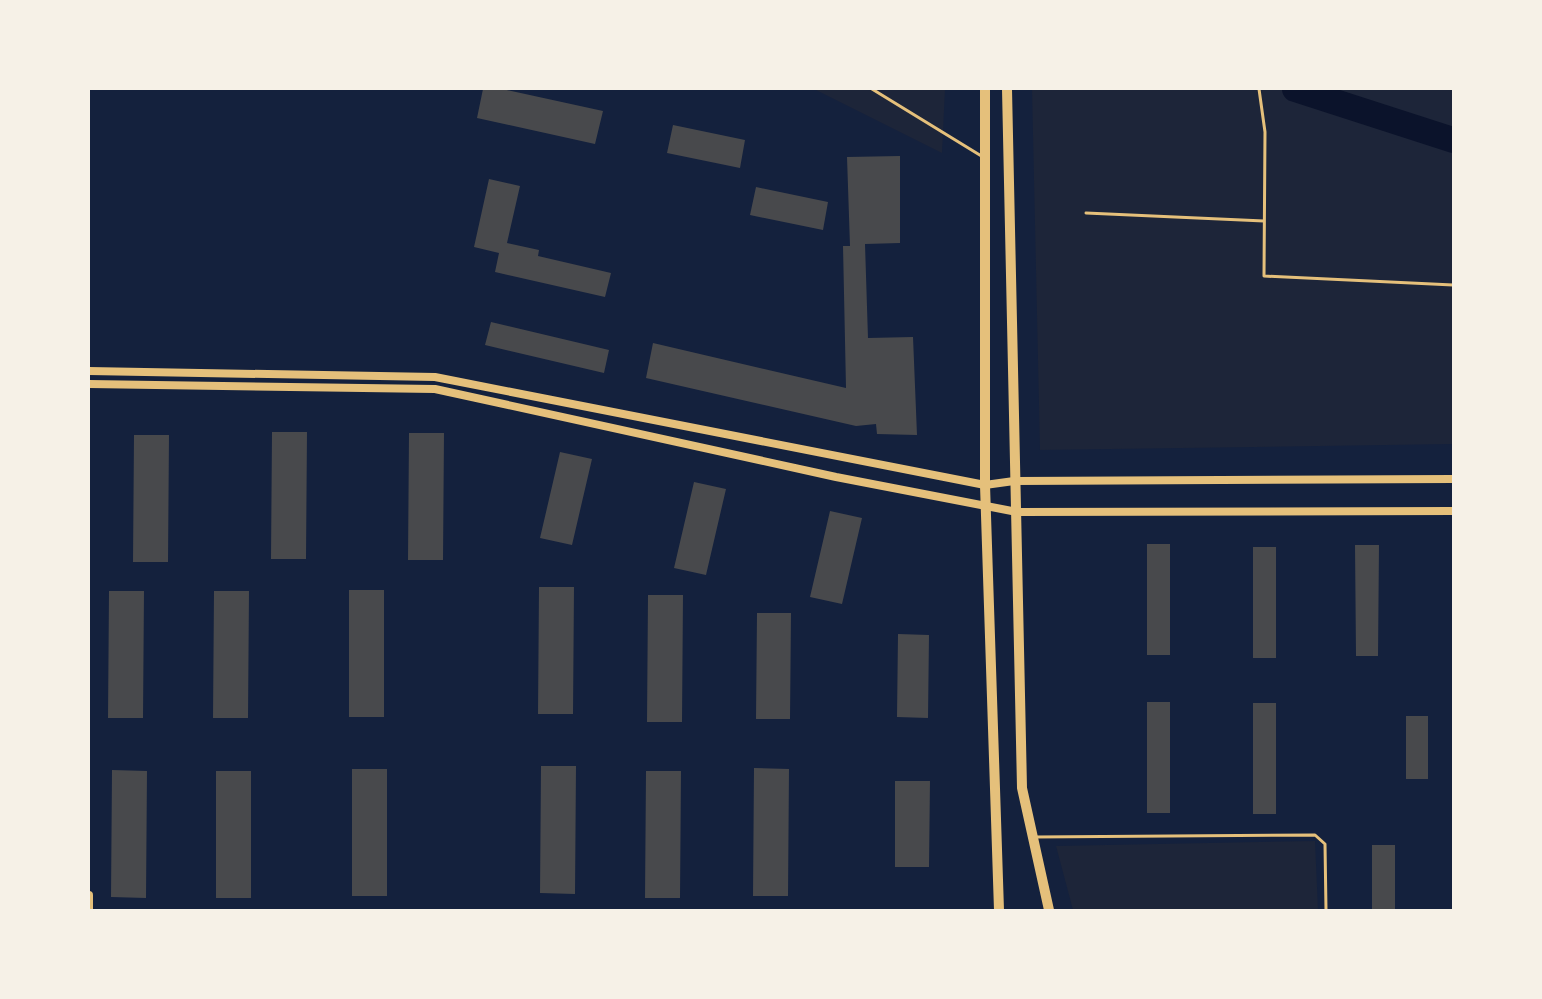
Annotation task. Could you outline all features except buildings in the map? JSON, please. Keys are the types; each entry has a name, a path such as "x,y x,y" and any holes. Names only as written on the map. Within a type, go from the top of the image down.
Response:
{"main road":[{"path":"985,89 985,485 999,910"},
{"path":"1007,89 1014,481 1017,512 1022,788 1049,910"},
{"path":"89,371 435,377 985,485 1014,481 1453,479"},
{"path":"89,384 435,390 836,477 1017,512 1453,511"},
{"path":"89,895 89,910"}],"lane":[{"path":"872,89 986,159"},
{"path":"1259,89 1264,132 1264,276 1453,285"},
{"path":"1086,213 1264,221"},
{"path":"1033,837 1315,835 1325,844 1326,910"}],"shaded area":[{"path":"814,89 945,89 942,153"},
{"path":"1032,89 1453,89 1453,444 1040,450"},
{"path":"1315,841 1318,910 1073,910 1056,846"}],"waterway":[{"path":"1295,89 1453,140"}]}
